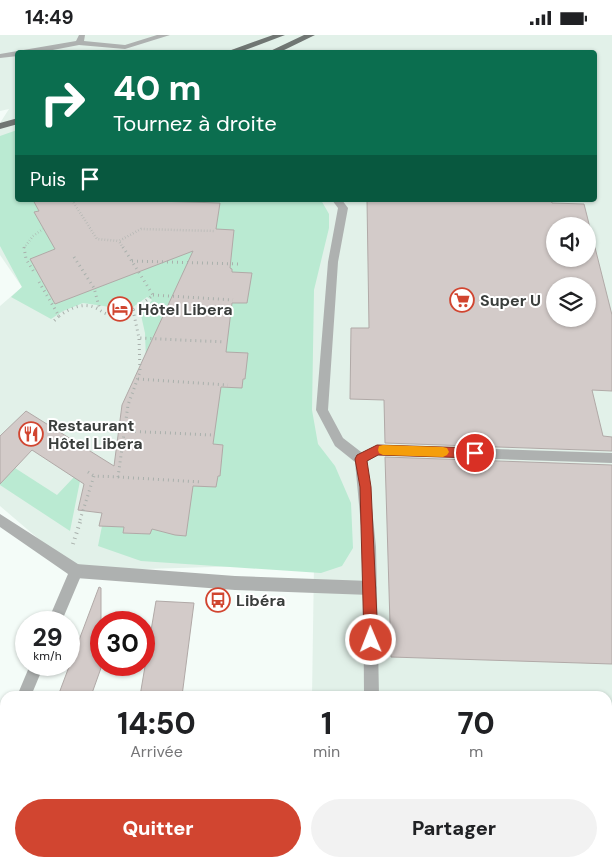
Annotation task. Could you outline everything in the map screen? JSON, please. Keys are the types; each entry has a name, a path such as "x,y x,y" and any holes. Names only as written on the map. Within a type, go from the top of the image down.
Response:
{"main road":[{"path":"236,50 281,35"},
{"path":"277,50 312,35"},
{"path":"0,126 15,122"}],"street":[{"path":"32,50 81,39 125,47 166,35"},
{"path":"0,56 15,54"},
{"path":"339,202 343,208 333,262 322,410 339,442 361,459 365,487 370,588 372,691"},
{"path":"361,459 377,450 612,458"},
{"path":"0,520 71,568 235,583 370,588"},
{"path":"58,611 71,568"},
{"path":"26,691 32,676"}],"path":[{"path":"73,202 97,239 119,241 141,229 215,231"},
{"path":"34,272 26,259 24,247 33,236 43,229"},
{"path":"119,241 153,295"},
{"path":"74,257 94,288 100,311"},
{"path":"132,261 240,264"},
{"path":"39,282 59,316"},
{"path":"54,321 68,310 80,305 95,308 105,314 125,314 153,295 233,300"},
{"path":"118,477 128,405 140,372 140,338 133,310"},
{"path":"140,338 225,341"},
{"path":"138,379 228,385"},
{"path":"125,431 213,435"},
{"path":"88,473 94,477 201,482"},
{"path":"71,568 94,477"}],"shaded area":[{"path":"0,35 612,35 612,691 312,691 314,564 76,571 0,506 0,306 22,287 0,255 0,123 9,109 0,111"}],"green space":[{"path":"15,131 15,202 322,202 329,214 329,228 314,290 312,410 318,444 335,466 351,503 353,548 342,566 321,573 141,561 98,546 102,526 124,527 123,533 142,534 146,361 145,333 141,315 152,300 147,297 133,307 110,307 83,303 63,311 51,319 11,297 22,287 0,246 0,136"},
{"path":"0,467 10,474 15,468 57,495 74,477 80,481 70,531 0,485"}],"building":[{"path":"34,202 220,203 216,229 234,230 230,268 232,272 252,273 247,303 232,303 226,352 248,353 245,379 243,379 242,388 221,387 213,444 223,445 220,476 218,476 216,487 193,486 186,536 152,529 150,534 123,533 124,527 99,526 102,513 78,510 84,484 32,450 0,484 0,436 26,411 114,466 122,405 193,251 55,304 30,259 55,249 34,212 39,211"},
{"name":"Super U","path":"367,202 552,202 584,204 587,217 546,217 546,267 596,267 596,252 612,315 612,391 592,390 603,436 612,437 612,451 385,443 384,400 350,399 351,328 369,328"},
{"path":"385,457 612,465 612,664 391,657"},
{"path":"99,587 101,588 101,611 90,611 90,676 98,676 93,691 60,691 66,676 80,676 80,638"},
{"path":"156,601 194,603 183,691 141,691 143,676 155,676 154,611"}],"slow traffic":[{"path":"383,450 443,452"}],"place":[{"name":"Super U","path":"462,300"},
{"name":"Hôtel Libera","path":"120,309"},
{"name":"Restaurant Hôtel Libera","path":"31,434"},
{"name":"Libéra","path":"218,600"}],"route":[{"path":"371,640 365,487 361,459 377,450 475,453"}]}
